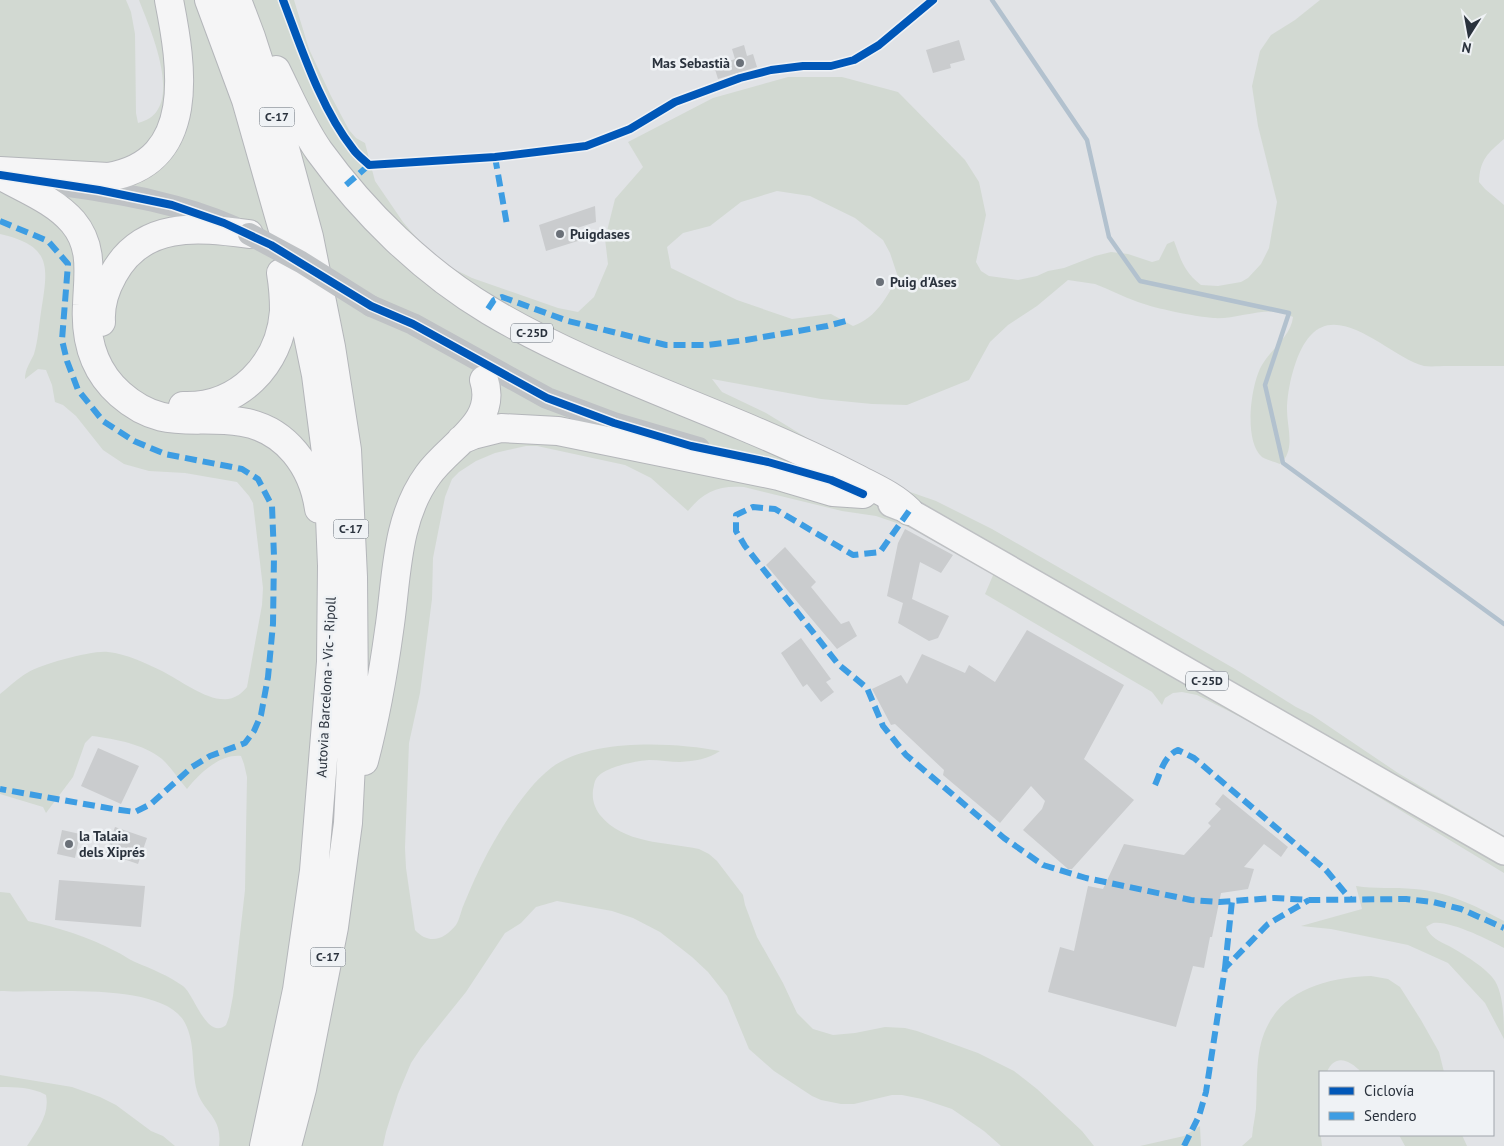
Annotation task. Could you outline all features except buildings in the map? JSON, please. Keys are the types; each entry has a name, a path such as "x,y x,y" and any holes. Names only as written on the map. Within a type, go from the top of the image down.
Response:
{"highway":[{"path":"0,171 108,177 122,175 135,170 156,154 170,133 178,107 180,91 176,36 169,0"},
{"name":"Autovia Barcelona - Vic - Ripoll","path":"209,0 246,100 283,230 290,248 316,375 328,468 332,566 330,662 314,871 297,990 264,1146"},
{"name":"Autovia Barcelona - Vic - Ripoll","path":"237,0 251,37 291,167 309,237 331,347 347,450 353,577 354,704 348,824 334,926 302,1089 287,1146"},
{"name":"C-25D","path":"251,37 262,42 318,149 346,186 364,207 404,246 448,283 516,326 590,361 813,456 897,499 909,511"},
{"path":"0,175 55,205 73,222 79,231 85,243 89,262 86,306 88,335 95,360 111,385 131,403 155,415 182,420 242,422 265,429 285,441 300,459 315,488 324,540 332,566"},
{"path":"249,234 214,229 170,231 152,237 137,246 117,268 108,283 102,299 103,338 111,358 123,376 136,389 152,398 168,403 184,406 204,405 231,396 242,389 259,373 274,346 281,327 284,311 284,293 278,240 283,230"},
{"path":"348,824 376,705 390,630 400,544 407,516 427,475 477,423 485,410 487,397 484,380"},
{"path":"460,440 501,428 558,431 779,476 833,492 863,494"}],"main road":[{"name":"C-25D","path":"863,494 909,511 1504,852"}],"street":[{"path":"0,175 99,190 172,205 224,222 301,262 376,309 413,324 547,398 614,423 691,446 768,462 831,480 863,494"},
{"path":"376,309 390,326 484,380 532,404 593,427 670,446 691,446"}],"shaded area":[{"path":"0,0 126,0 131,12 135,34 136,113 138,123 153,116 161,103 163,87 157,49 139,0 294,0 309,49 331,96 349,130 356,138 365,143 375,181 403,222 420,242 442,263 472,278 558,308 578,312 594,297 608,264 605,239 615,199 643,167 628,142 713,98 788,77 842,77 898,92 965,160 979,182 986,215 976,262 981,271 989,276 1018,280 1064,268 1111,252 1128,254 1152,262 1159,260 1167,244 1174,241 1184,265 1195,280 1201,285 1218,286 1241,282 1248,278 1261,264 1269,248 1277,202 1258,126 1252,86 1260,51 1271,35 1295,20 1320,0 1504,0 1504,139 1493,148 1483,162 1479,182 1504,205 1504,366 1424,366 1411,361 1352,328 1337,325 1323,327 1311,335 1306,342 1293,370 1287,401 1289,446 1285,458 1280,464 1262,457 1256,449 1252,438 1251,426 1252,398 1258,373 1262,365 1289,330 1293,317 1284,313 1274,312 1223,318 1196,316 1146,305 1095,284 1068,280 1037,306 1008,325 990,342 969,380 907,405 821,399 712,379 722,392 766,413 830,452 893,486 936,501 992,529 1312,715 1398,773 1504,836 1504,873 1276,735 1197,695 1182,692 1173,693 1165,698 1162,705 1152,692 985,594 994,573 929,534 876,516 842,511 744,487 727,487 712,491 694,504 688,511 651,478 625,465 537,446 526,446 495,453 476,461 452,479 445,497 433,558 432,599 420,693 409,743 405,848 415,930 426,938 436,939 446,934 456,925 477,873 499,833 523,797 551,768 568,758 587,751 633,745 680,746 720,751 706,758 696,760 680,762 643,761 620,765 605,771 594,783 593,797 596,809 600,815 621,832 646,840 699,849 717,861 743,895 757,937 783,983 797,1013 813,1029 833,1035 885,1027 905,1028 978,1053 1014,1071 1037,1089 1082,1131 1094,1146 1001,1146 984,1131 952,1109 922,1099 902,1095 892,1095 854,1104 841,1104 812,1096 774,1071 749,1049 727,996 708,972 660,932 633,918 612,911 557,901 536,907 521,923 505,933 466,992 421,1048 411,1063 398,1094 383,1146 219,1146 218,1128 197,1091 191,1039 185,1023 172,1009 153,1000 100,992 0,991 0,892 10,893 28,921 61,929 95,941 132,961 172,979 183,986 207,1022 213,1027 219,1028 226,1025 233,996 245,890 247,777 241,756 225,758 210,766 187,789 165,762 155,754 129,743 92,736 85,743 73,777 46,813 43,807 0,794 0,694 20,677 34,669 67,658 101,652 115,653 136,659 162,671 194,690 212,697 228,699 234,698 241,693 247,687 262,605 263,588 253,503 237,482 185,473 149,471 124,464 103,450 76,416 63,405 55,402 52,385 46,370 38,369 25,379 36,344 45,271 43,261 38,252 30,245 0,234","holes":["777,191 810,196 855,218 883,240 890,253 898,277 880,306 861,322 853,326 831,314 792,319 737,300 671,268 667,247 683,233 710,226 741,202"]},
{"path":"1356,886 1426,890 1472,905 1504,921 1504,948 1459,927 1433,923 1426,927 1436,939 1474,962 1495,981 1502,1001 1504,1039 1485,1003 1448,963 1408,945 1331,929 1301,926 1362,909"},
{"path":"1371,976 1388,979 1400,987 1439,1052 1444,1071 1360,1071 1352,1064 1338,1060 1330,1066 1328,1071 1319,1071 1319,1136 1321,1136 1322,1146 1242,1146 1252,1137 1261,1043 1269,1023 1277,1011 1288,1001 1313,986"},
{"path":"0,1075 72,1087 100,1097 116,1105 175,1146 27,1146 44,1116 47,1102 46,1095 29,1089 0,1087"},
{"path":"1200,1126 1201,1146 1140,1146 1184,1136"},
{"path":"1400,1136 1462,1136 1467,1146 1405,1146"}],"waterway":[{"path":"992,0 1087,140 1109,237 1140,281 1289,313 1265,385 1283,463 1504,624"}],"marked path":[{"path":"495,157 507,225"},
{"path":"346,185 369,165 373,165"},
{"path":"0,221 48,241 68,264 62,340 67,361 78,390 103,421 134,441 165,454 242,469 258,479 272,506 274,556 273,624 268,677 261,715 254,731 245,743 210,756 192,767 151,804 135,812 0,789"},
{"path":"488,309 494,300 502,297 568,321 666,345 707,345 746,340 827,326 850,320"},
{"path":"909,511 880,552 853,555 775,509 753,507 736,515 736,531 745,546 838,664 867,688 883,726 906,755 1004,838 1043,865 1086,878 1191,900 1219,902 1274,898 1309,900 1406,899 1433,902 1461,909 1504,928"},
{"path":"1155,785 1163,765 1173,753 1178,750 1194,758 1326,870 1351,900"},
{"path":"1184,1146 1199,1116 1206,1092 1225,968 1268,924 1309,900"},
{"path":"1225,968 1232,901"}],"cycle path":[{"path":"283,0 313,77 331,115 355,151 369,165 495,157 586,146 630,129 675,102 740,78 771,70 803,66 831,66 854,60 879,45 933,0"},
{"path":"0,175 99,190 172,205 224,223 271,245 371,306 413,324 547,398 614,423 691,446 768,462 831,480 863,494"}],"place":[{"name":"Mas Sebastià","path":"740,63"},
{"name":"Puigdases","path":"560,234"},
{"name":"Puig d'Ases","path":"880,282"},
{"name":"la Talaia dels Xiprés","path":"69,844"}]}
